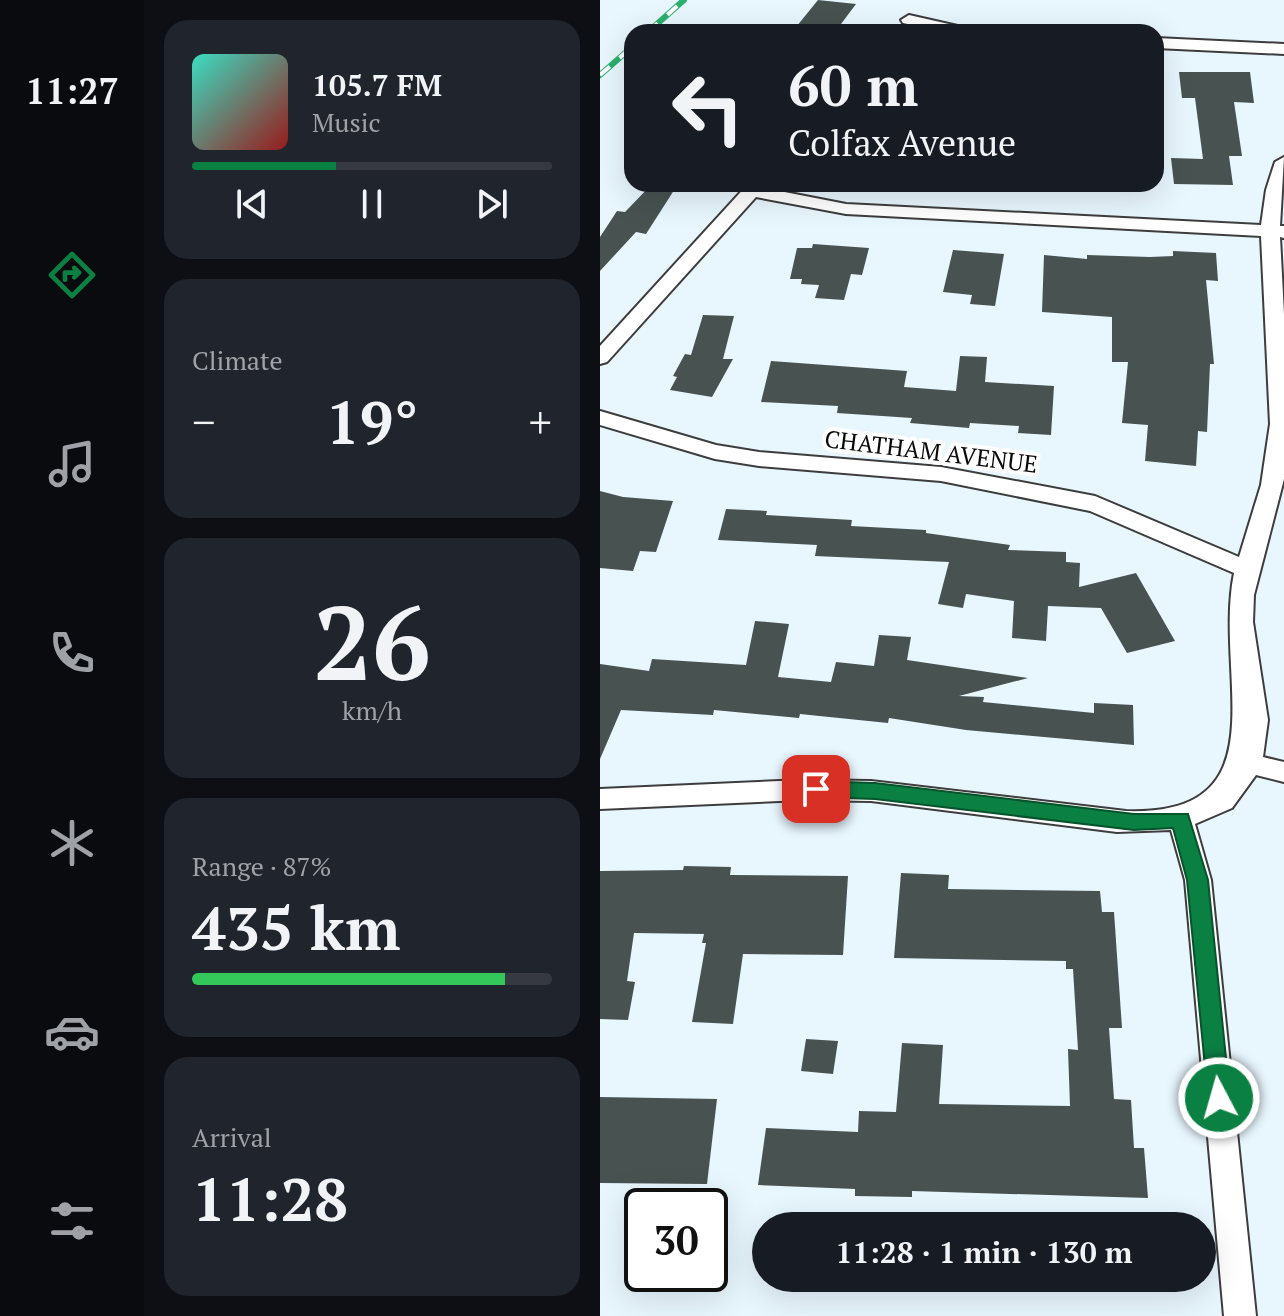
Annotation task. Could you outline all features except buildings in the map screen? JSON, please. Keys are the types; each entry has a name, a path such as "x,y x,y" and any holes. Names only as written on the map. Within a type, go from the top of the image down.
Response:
{"street":[{"path":"1164,43 1284,49"},
{"path":"600,799 831,789 875,791 1134,822 1181,819 1229,796 1252,764 1260,719 1243,637 1241,599 1245,569 1267,505 1281,413 1274,334 1278,231 1274,194 1284,162"},
{"path":"600,358 751,192"},
{"path":"772,192 846,209 1278,231"},
{"name":"CHATHAM AVENUE","path":"600,418 730,454 941,474 1095,504 1245,569"},
{"path":"1252,764 1284,772"},
{"path":"1181,819 1198,880 1240,1316"}],"railway":[{"path":"657,24 684,0"},
{"path":"600,75 624,54"}],"route":[{"path":"816,789 875,791 1134,822 1181,819 1198,880 1219,1098"}]}
